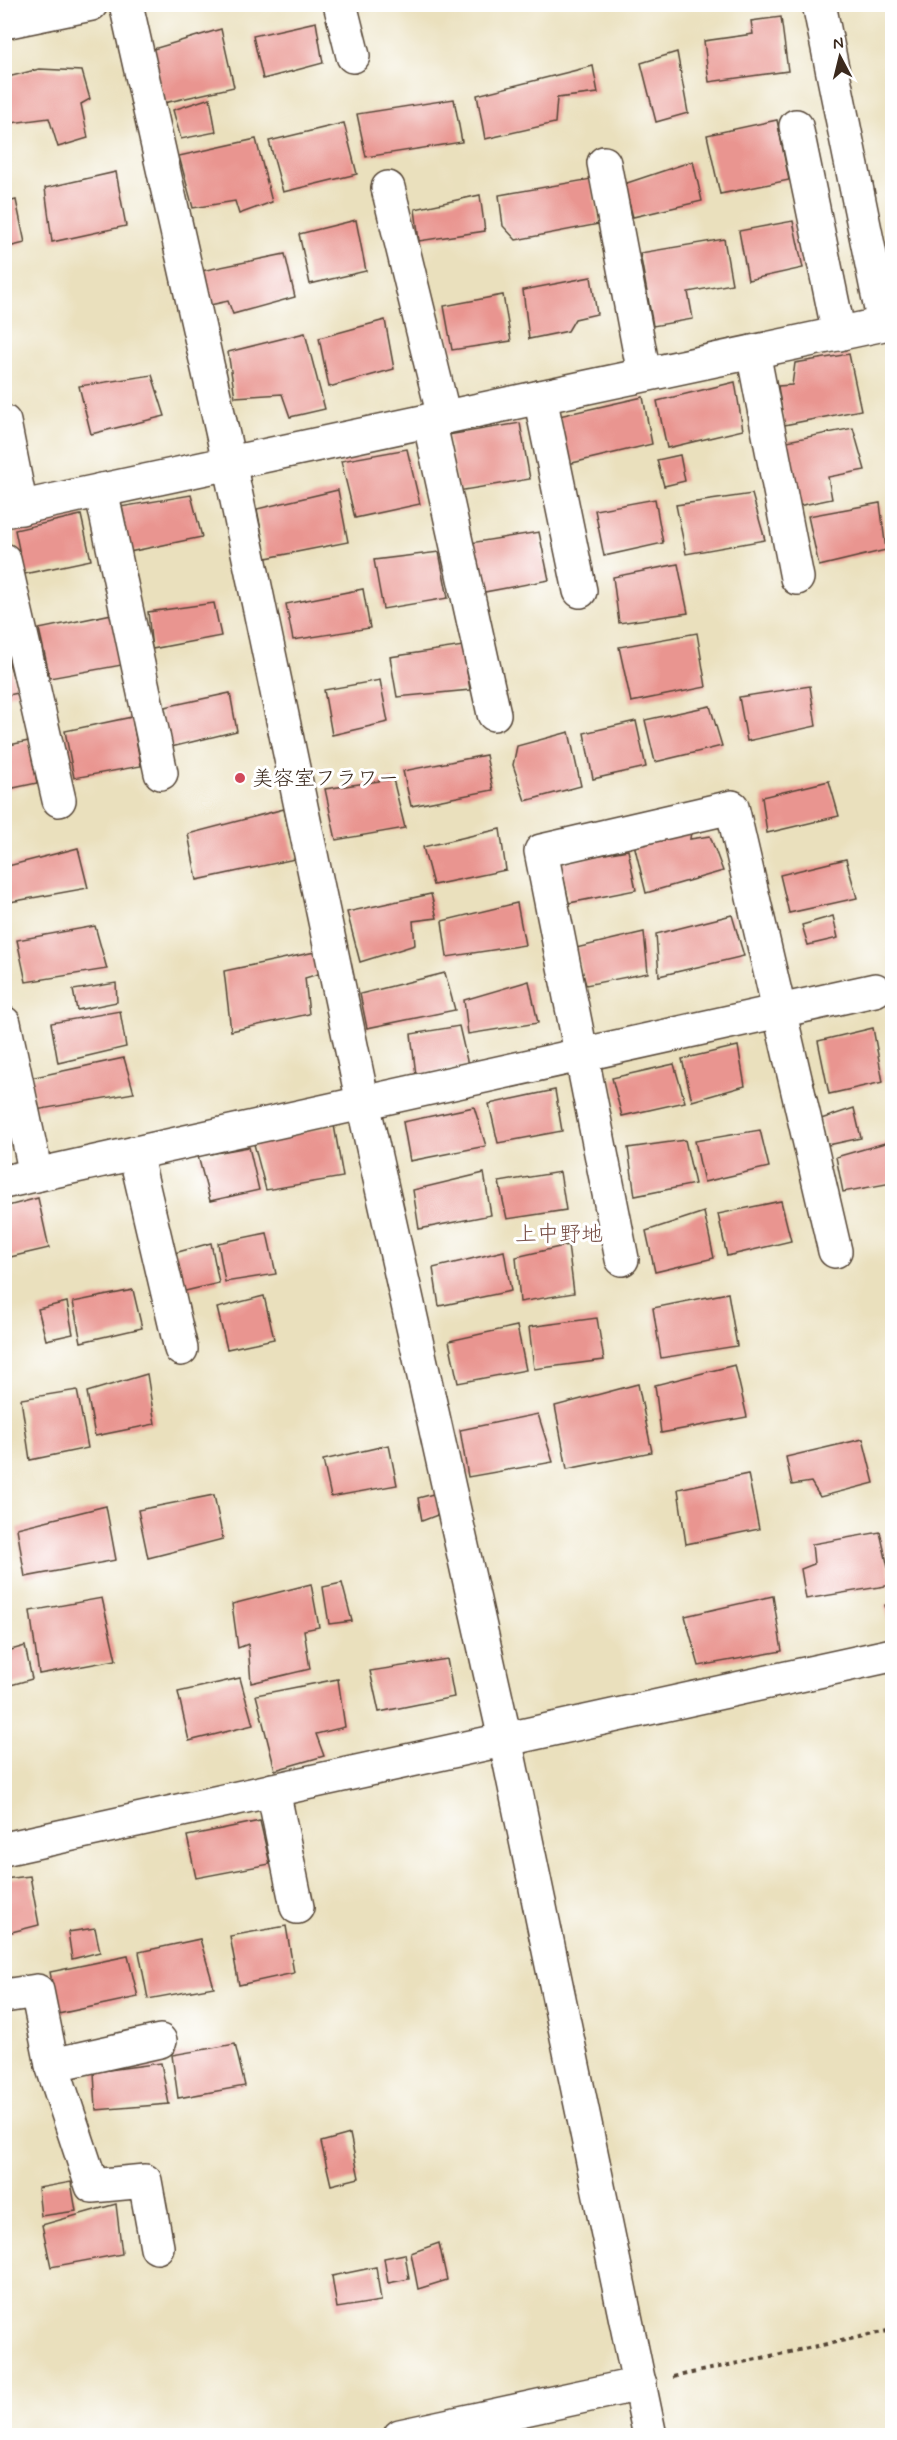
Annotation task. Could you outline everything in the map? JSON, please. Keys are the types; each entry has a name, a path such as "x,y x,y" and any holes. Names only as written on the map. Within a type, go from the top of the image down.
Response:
{"street":[{"path":"4,22 92,4"},
{"path":"126,4 229,462 363,1103 505,1739 650,2436"},
{"path":"340,4 353,56"},
{"path":"4,422 13,510 229,462 884,324 819,4"},
{"path":"796,126 839,334"},
{"path":"604,163 644,375"},
{"path":"388,188 494,714"},
{"path":"753,352 798,578"},
{"path":"540,397 580,591"},
{"path":"101,490 161,773"},
{"path":"4,560 59,800"},
{"path":"622,1259 541,851 732,807 836,1251"},
{"path":"4,1182 875,990"},
{"path":"4,1023 36,1174"},
{"path":"135,1153 181,1349"},
{"path":"4,1849 892,1655"},
{"path":"273,1790 297,1907"},
{"path":"4,1996 37,1991 52,2066 92,2186 145,2181 157,2247"},
{"path":"52,2066 160,2041"},
{"path":"400,2436 640,2384"}],"path":[{"path":"640,2384 892,2330"}],"building":[{"path":"781,17 788,71 709,82 704,41 753,34 751,21"},
{"path":"316,22 323,63 263,79 253,36"},
{"path":"221,29 234,87 164,103 150,50"},
{"path":"677,52 688,113 656,122 641,63"},
{"path":"593,66 598,93 557,98 555,123 485,139 477,95"},
{"path":"39,69 82,71 90,99 81,104 88,138 58,147 49,118 4,124 4,78"},
{"path":"210,98 216,132 181,139 173,110"},
{"path":"454,99 462,142 366,157 357,114"},
{"path":"777,120 789,180 720,194 707,135"},
{"path":"344,123 357,174 283,192 269,141"},
{"path":"256,139 272,202 239,214 235,201 193,208 179,156"},
{"path":"693,161 702,201 633,217 624,184"},
{"path":"116,172 126,226 52,242 45,188"},
{"path":"591,179 599,224 516,240 503,226 499,195"},
{"path":"480,195 485,231 419,241 415,209"},
{"path":"16,200 25,243 4,248 4,203"},
{"path":"356,220 366,271 310,284 299,234"},
{"path":"793,221 803,268 748,280 739,231"},
{"path":"724,239 732,284 688,292 693,319 653,326 640,253"},
{"path":"285,254 295,297 233,314 228,301 210,305 201,271"},
{"path":"591,277 597,314 575,319 568,331 529,339 523,290"},
{"path":"503,295 511,341 452,350 444,306"},
{"path":"385,320 394,369 329,387 319,338"},
{"path":"305,333 325,409 290,417 282,394 235,397 228,352"},
{"path":"849,354 861,410 784,425 778,386 792,385 795,363"},
{"path":"152,375 165,416 91,434 79,386"},
{"path":"735,382 743,430 667,448 657,401"},
{"path":"643,397 652,444 568,464 559,416"},
{"path":"520,423 530,479 458,491 448,435"},
{"path":"853,428 865,470 828,477 832,499 793,507 782,442"},
{"path":"407,449 420,504 355,518 341,461"},
{"path":"680,455 685,481 664,486 657,460"},
{"path":"338,490 348,542 266,558 257,509"},
{"path":"752,494 765,540 686,554 676,505"},
{"path":"191,495 202,537 129,552 120,507"},
{"path":"655,499 663,543 604,556 595,510"},
{"path":"880,503 886,550 819,566 808,516"},
{"path":"81,515 91,560 24,574 15,530"},
{"path":"539,532 549,580 479,593 470,543"},
{"path":"439,552 448,598 383,609 374,560"},
{"path":"678,564 688,613 619,623 613,577"},
{"path":"363,589 370,628 293,640 286,604"},
{"path":"214,603 221,636 152,649 148,612"},
{"path":"112,614 122,665 50,678 39,629"},
{"path":"697,633 706,687 631,702 619,647"},
{"path":"4,646 18,693 4,696"},
{"path":"463,646 470,690 397,697 390,657"},
{"path":"380,680 388,722 332,735 324,690"},
{"path":"810,686 816,726 747,741 739,697"},
{"path":"230,693 237,731 167,748 160,708"},
{"path":"710,706 722,746 655,762 645,720"},
{"path":"132,717 141,766 74,778 65,731"},
{"path":"636,721 646,767 593,779 584,733"},
{"path":"569,732 581,786 525,801 513,765 517,746"},
{"path":"29,741 37,783 4,790 4,746"},
{"path":"486,755 493,790 411,806 403,771"},
{"path":"393,779 405,828 336,840 325,789"},
{"path":"829,781 839,816 767,833 762,797"},
{"path":"284,809 295,859 197,880 188,834"},
{"path":"500,829 506,870 433,885 423,847"},
{"path":"691,831 690,839 710,836 723,871 646,893 634,844"},
{"path":"78,848 88,888 4,903 4,867"},
{"path":"628,850 636,890 569,903 560,862"},
{"path":"846,859 857,898 789,913 780,875"},
{"path":"431,894 437,918 413,921 415,945 360,962 347,912"},
{"path":"517,903 525,945 447,957 442,921"},
{"path":"732,915 744,956 659,976 656,934"},
{"path":"833,916 838,938 808,945 802,925"},
{"path":"95,926 107,969 26,982 17,940"},
{"path":"644,932 648,973 586,985 576,948"},
{"path":"320,951 325,972 305,978 309,1014 231,1031 224,971"},
{"path":"445,973 455,1010 367,1028 360,994"},
{"path":"529,981 538,1023 468,1034 464,1000"},
{"path":"116,983 117,1002 77,1010 73,990"},
{"path":"120,1011 126,1047 58,1063 51,1023"},
{"path":"459,1026 468,1065 416,1075 411,1034"},
{"path":"873,1028 883,1082 829,1094 818,1041"},
{"path":"738,1046 745,1086 692,1101 682,1059"},
{"path":"124,1058 134,1093 36,1110 30,1078"},
{"path":"674,1064 685,1102 622,1116 612,1078"},
{"path":"555,1090 562,1131 498,1143 489,1104"},
{"path":"474,1107 486,1146 410,1161 403,1122"},
{"path":"854,1108 861,1138 828,1145 821,1119"},
{"path":"334,1125 343,1177 266,1190 254,1144"},
{"path":"760,1130 769,1167 704,1182 695,1141"},
{"path":"685,1140 695,1184 635,1196 628,1148"},
{"path":"892,1141 892,1183 843,1192 836,1157"},
{"path":"249,1147 259,1190 210,1201 198,1156"},
{"path":"560,1172 566,1210 507,1219 499,1182"},
{"path":"484,1173 491,1215 419,1229 413,1190"},
{"path":"38,1198 49,1248 6,1258 4,1207"},
{"path":"781,1201 791,1241 727,1256 718,1214"},
{"path":"704,1212 714,1258 655,1272 646,1231"},
{"path":"267,1233 276,1274 225,1282 218,1243"},
{"path":"211,1243 219,1283 177,1293 167,1255"},
{"path":"568,1245 574,1293 520,1302 516,1257"},
{"path":"504,1251 511,1291 439,1306 433,1268"},
{"path":"133,1290 142,1328 81,1342 73,1302"},
{"path":"728,1293 737,1346 661,1358 653,1308"},
{"path":"264,1296 274,1339 227,1349 217,1308"},
{"path":"67,1302 73,1334 46,1340 38,1309"},
{"path":"597,1318 604,1360 534,1369 529,1327"},
{"path":"517,1326 526,1370 458,1383 449,1341"},
{"path":"735,1365 747,1417 661,1433 655,1385"},
{"path":"147,1374 155,1424 95,1436 87,1392"},
{"path":"638,1384 652,1452 567,1469 555,1406"},
{"path":"77,1390 88,1448 30,1460 21,1399"},
{"path":"538,1414 553,1462 468,1477 460,1430"},
{"path":"863,1439 874,1483 820,1497 811,1482 792,1485 786,1457"},
{"path":"389,1445 397,1485 331,1497 323,1460"},
{"path":"748,1474 759,1529 686,1544 678,1489"},
{"path":"437,1493 440,1514 422,1521 418,1498"},
{"path":"214,1495 223,1539 148,1558 138,1510"},
{"path":"106,1506 116,1560 25,1577 17,1528"},
{"path":"880,1532 892,1585 806,1599 801,1569 814,1564 812,1544"},
{"path":"342,1583 352,1621 329,1624 323,1587"},
{"path":"311,1584 319,1627 304,1630 310,1669 251,1683 248,1644 238,1648 232,1604"},
{"path":"773,1596 782,1651 699,1666 685,1616"},
{"path":"102,1598 116,1660 39,1674 30,1611"},
{"path":"892,1604 892,1630 885,1605"},
{"path":"25,1646 32,1679 4,1687 4,1652"},
{"path":"447,1659 454,1697 379,1712 370,1671"},
{"path":"240,1678 253,1725 189,1741 178,1692"},
{"path":"338,1679 345,1727 316,1734 324,1756 275,1770 256,1695"},
{"path":"260,1821 270,1864 196,1878 187,1836"},
{"path":"30,1876 39,1925 4,1934 4,1879"},
{"path":"286,1926 294,1973 239,1985 230,1936"},
{"path":"95,1928 100,1952 72,1959 68,1932"},
{"path":"200,1939 214,1987 148,1999 139,1952"},
{"path":"128,1956 138,1997 58,2014 50,1972"},
{"path":"235,2044 245,2086 178,2098 172,2055"},
{"path":"161,2063 169,2104 96,2110 94,2072"},
{"path":"350,2134 359,2178 331,2185 321,2142"},
{"path":"71,2182 76,2211 41,2216 38,2188"},
{"path":"116,2204 122,2254 51,2267 42,2225"},
{"path":"439,2243 447,2280 418,2289 411,2253"},
{"path":"405,2254 409,2279 388,2283 384,2258"},
{"path":"376,2267 381,2301 337,2308 332,2276"}],"place":[{"name":"美容室フラワー","path":"240,778"}],"district":[{"name":"上中野地","path":"559,1233"}]}
